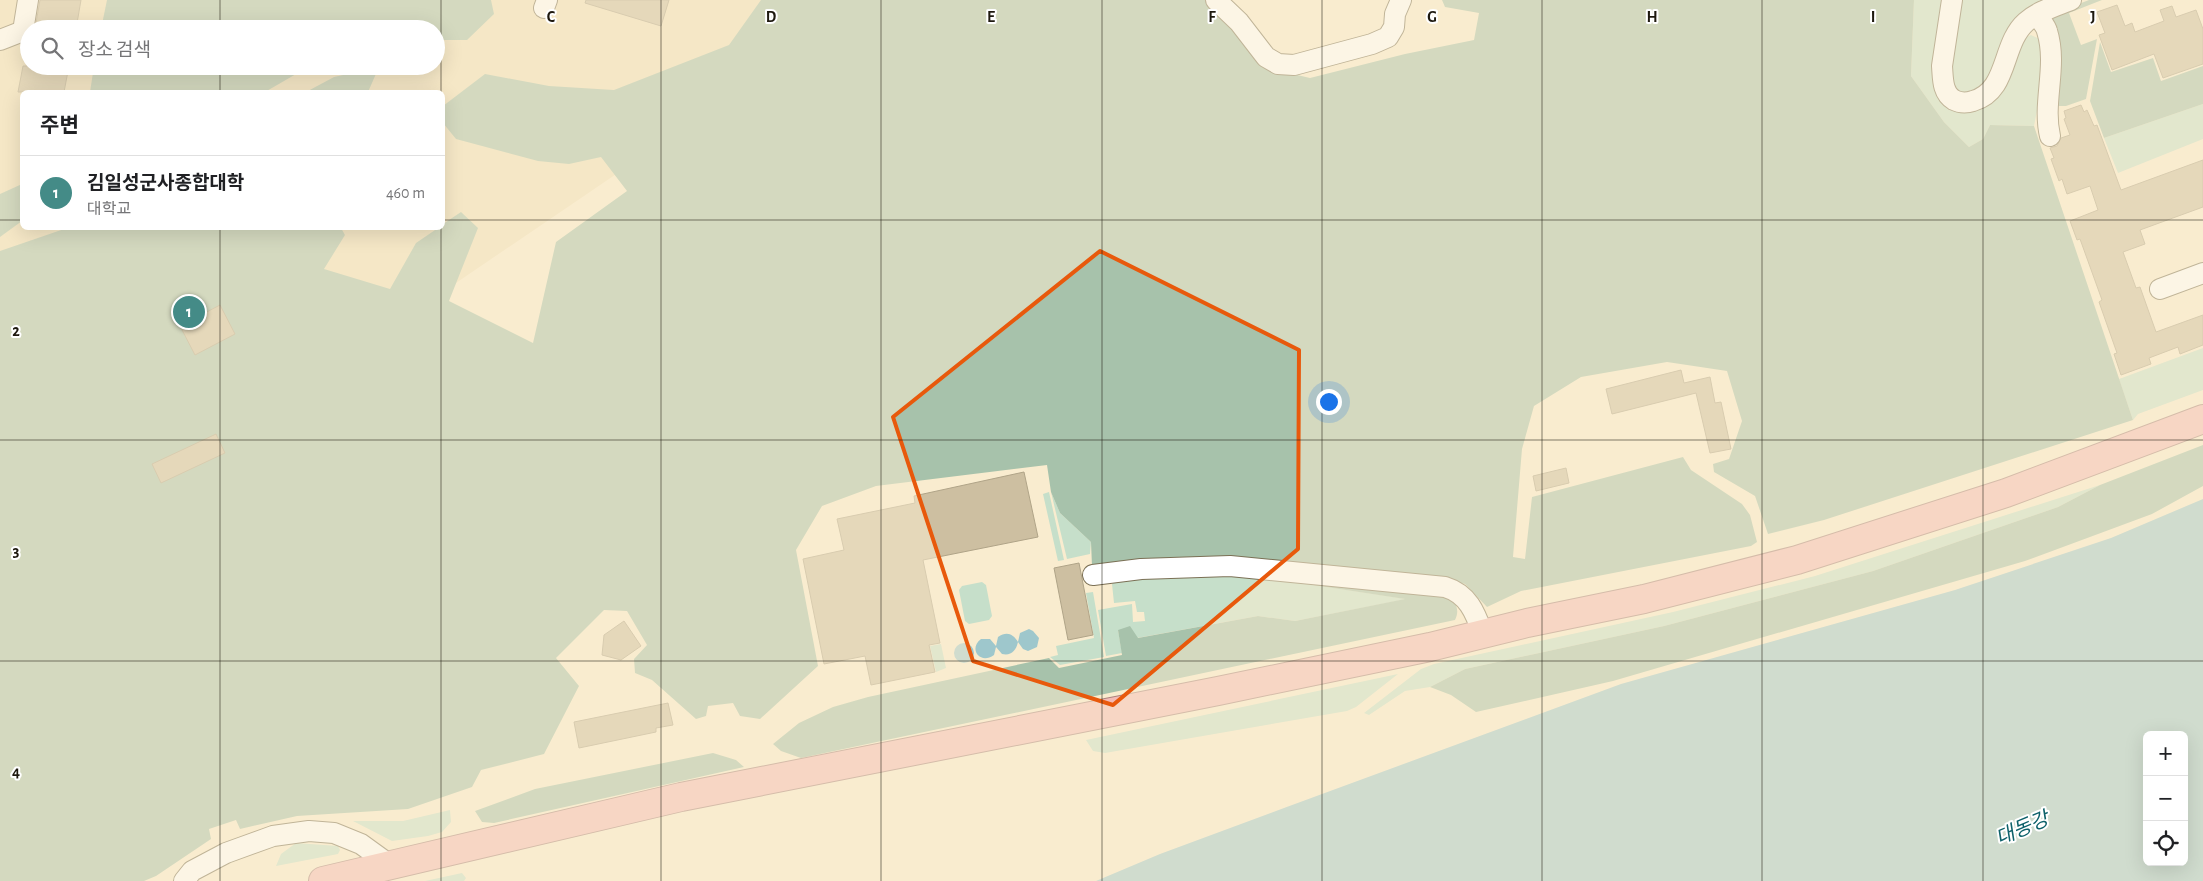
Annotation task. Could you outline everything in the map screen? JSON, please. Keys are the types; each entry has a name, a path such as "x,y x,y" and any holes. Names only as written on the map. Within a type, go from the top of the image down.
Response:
{"highway":[{"path":"324,881 682,797 1218,691 1430,647 1527,623 1644,599 1797,560 2006,493 2203,419"}],"lane":[{"path":"25,20 28,0"},
{"path":"1216,0 1239,22 1266,57 1278,64 1294,65 1372,44 1388,37 1394,27 1395,14 1401,0"},
{"path":"1952,0 1942,76 1945,90 1949,97 1958,102 1980,99 1990,92 1997,83 2018,31 2027,21 2037,15 2071,0"},
{"path":"2037,15 2047,29 2050,44 2051,74 2047,115 2050,136"},
{"path":"0,40 20,31"},
{"path":"2160,288 2203,273"},
{"path":"1093,575 1141,569 1230,566 1445,587 1462,595 1472,607 1483,634"},
{"path":"184,881 192,871 226,853 273,836 310,830 334,833 361,844 390,865"}],"highlighted area":[{"path":"1100,251 1299,350 1298,549 1113,705 973,661 893,417"}],"shaded area":[{"path":"0,0 913,0 750,83 456,283 301,341 0,588"}],"green space":[{"path":"107,0 491,0 494,14 467,40 445,40 445,20 103,20"},
{"path":"761,0 1207,0 1268,68 1310,78 1405,54 1474,40 1479,13 1445,7 1442,0 1914,0 1911,76 1944,122 1969,147 1983,139 1990,125 2034,126 2133,420 1824,520 1768,534 1755,496 1714,472 1713,464 1729,459 1742,421 1727,371 1667,362 1581,377 1534,406 1522,449 1513,557 1525,559 1532,497 1683,457 1691,470 1742,504 1750,515 1757,542 1751,546 1521,591 1487,607 1465,584 1446,579 1092,566 1091,542 1060,513 1051,492 1047,465 876,486 822,506 796,550 818,666 760,719 740,716 733,703 708,706 706,716 696,719 652,680 635,673 634,659 647,645 627,611 604,610 556,658 579,686 544,754 481,770 472,787 408,809 297,816 240,829 236,820 209,829 211,839 156,876 144,881 0,881 0,251 61,230 342,230 345,235 324,269 390,289 416,243 435,230 445,230 445,223 461,212 478,228 449,301 533,343 556,242 627,191 601,157 569,164 538,161 456,139 445,125 445,104 485,74 549,86 614,90 729,45"},
{"path":"1914,0 1946,0 1934,77 1973,110 2022,39 2031,35 2044,41 2045,70 2034,126 1990,125 1983,139 1969,147 1944,122 1911,76"},
{"path":"1958,0 2048,0 1979,91 1967,93 1956,89 1952,83 1950,73"},
{"path":"2089,0 2102,0 2069,13 2081,45 2097,39 2086,99 2066,106 2057,106 2050,18 2053,14"},
{"path":"2100,42 2111,72 2153,58 2161,81 2203,66 2203,104 2104,138 2090,101"},
{"path":"93,75 294,75 268,90 90,90"},
{"path":"343,75 375,75 369,90 310,90 334,77"},
{"path":"2203,104 2203,139 2118,173 2104,138"},
{"path":"20,185 20,222 0,237 0,194"},
{"path":"2203,348 2203,390 2138,414 2133,420 2119,379"},
{"path":"2203,445 2203,486 2152,514 2025,561 1613,681 1476,712 1451,695 1430,687 1465,669 1664,626 1873,571 2058,507 2100,485"},
{"path":"2100,485 2058,507 1873,571 1664,626 1465,669 1430,687 1405,691 1369,715 1364,713 1421,669 1434,664 1673,612 1815,576"},
{"path":"1049,492 1064,560 1058,561 1043,494"},
{"path":"1051,492 1060,513 1091,542 1090,554 1067,559"},
{"path":"1221,572 1313,580 1313,585 1407,599 1295,621 1258,616 1137,638 1118,630 1122,653 1106,656 1098,610 1132,604 1133,622 1145,621 1144,612 1137,612 1135,601 1114,603 1112,584 1115,581"},
{"path":"1313,580 1446,595 1454,600 1457,614 1455,620 801,758 781,751 773,744 799,723 833,707 868,697 1049,658 1059,668 1122,655 1118,630 1130,626 1138,638 1258,616 1295,621 1405,599 1313,585"},
{"path":"982,582 986,585 992,616 989,620 969,624 965,621 959,590 962,586"},
{"path":"1093,592 1104,657 1060,665 1050,657 1058,655 1056,646 1094,638 1086,593"},
{"path":"941,644 946,668 936,672 930,646"},
{"path":"1398,674 1356,707 1347,711 1105,753 1093,751 1086,740"},
{"path":"713,753 736,760 744,767 494,823 482,822 475,811 535,789"},
{"path":"450,810 451,822 442,832 392,841 353,821 403,821"},
{"path":"296,843 338,846 340,850 338,854 276,866 281,854"},
{"path":"462,873 466,878 464,881 425,881"}],"water":[{"name":"대동강","path":"2203,499 2203,881 1096,881 1160,854 1621,684 1955,590 2111,538"},
{"path":"1029,629 1039,638 1037,647 1028,651 1023,649 1018,642 1020,633"},
{"path":"1007,634 1012,635 1018,642 1016,648 1008,654 1002,654 996,647 994,655 984,658 980,657 976,651 977,643 981,639 990,639 996,646 998,637"},
{"path":"960,643 968,643 974,649 974,657 968,663 960,663 954,657 954,649"}],"building":[{"path":"40,0 81,0 78,20 37,20"},
{"path":"586,0 669,0 661,26 585,3"},
{"path":"2117,5 2125,26 2132,23 2135,32 2164,21 2160,10 2172,6 2176,17 2196,10 2203,29 2203,64 2163,78 2154,54 2112,70 2099,35 2105,33 2097,12"},
{"path":"21,75 67,75 64,90 20,90 18,92"},
{"path":"2081,105 2084,112 2087,110 2094,126 2097,125 2121,190 2203,160 2203,207 2140,230 2145,244 2123,252 2136,288 2140,287 2156,332 2203,315 2203,345 2180,354 2178,347 2149,358 2151,364 2121,375 2114,354 2117,353 2099,302 2102,300 2080,239 2077,240 2070,221 2098,210 2090,186 2067,194 2062,179 2059,181 2051,159 2054,158 2050,148 2057,146 2061,138 2070,135 2064,119 2066,118 2064,111"},
{"path":"220,305 235,334 195,355 180,326"},
{"path":"1681,370 1684,383 1710,377 1715,403 1721,402 1731,449 1710,453 1696,393 1612,414 1606,389"},
{"path":"216,434 225,453 161,483 152,464"},
{"path":"1566,468 1569,483 1536,491 1533,476"},
{"path":"1024,472 1038,537 923,560 940,643 929,645 935,672 871,685 865,656 824,664 803,559 844,550 837,519 915,503 914,496"},
{"path":"1079,563 1093,635 1068,640 1054,568"},
{"path":"624,621 641,646 621,660 602,655 604,635"},
{"path":"668,703 673,725 656,728 656,732 579,748 574,722"}],"place":[{"name":"김일성군사종합대학","path":"189,312"}]}
